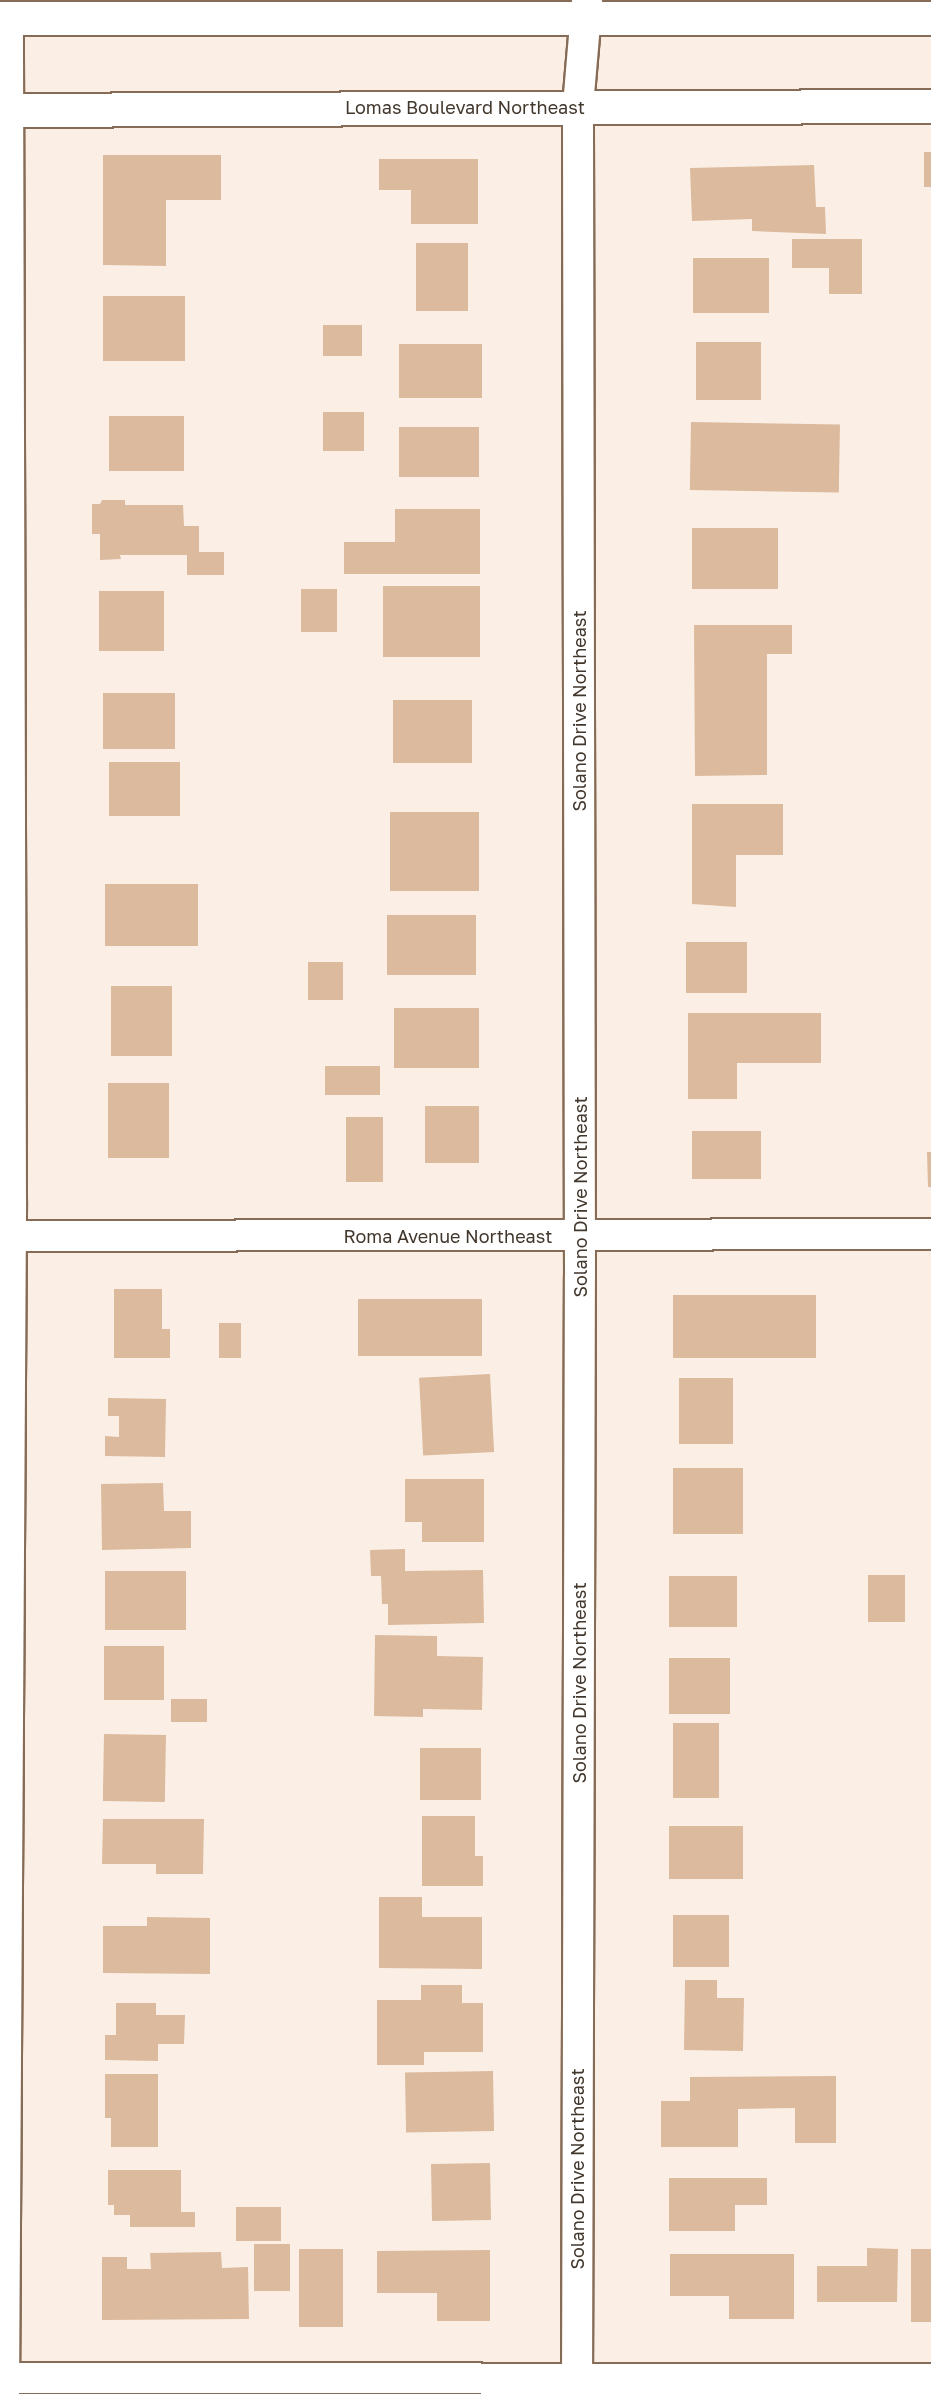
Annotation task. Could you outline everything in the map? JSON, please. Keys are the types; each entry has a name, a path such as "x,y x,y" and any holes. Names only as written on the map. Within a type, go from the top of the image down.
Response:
{"main road":[{"path":"4,18 586,8 931,18"},
{"name":"Lomas Boulevard Northeast","path":"4,110 931,106"}],"street":[{"name":"Solano Drive Northeast","path":"577,2387 580,1236 578,106 586,8"},
{"path":"4,18 5,1236 2,2383 577,2387 931,2379"},
{"name":"Roma Avenue Northeast","path":"5,1236 931,1234"}],"building":[{"path":"924,152 931,152 931,187 924,187"},
{"path":"103,155 221,155 221,200 166,200 166,266 103,265"},
{"path":"379,159 478,159 478,224 411,224 411,190 379,190"},
{"path":"814,165 816,207 825,207 826,234 752,231 752,219 692,221 690,168"},
{"path":"792,239 862,239 862,294 829,294 829,268 792,268"},
{"path":"416,243 468,243 468,311 416,311"},
{"path":"693,258 769,258 769,313 693,313"},
{"path":"103,296 185,296 185,361 103,361"},
{"path":"323,325 362,325 362,356 323,356"},
{"path":"696,342 761,342 761,400 696,400"},
{"path":"399,344 482,344 482,398 399,398"},
{"path":"323,412 364,412 364,451 323,451"},
{"path":"109,416 184,416 184,471 109,471"},
{"path":"691,422 840,425 839,493 690,490"},
{"path":"399,427 479,427 479,477 399,477"},
{"path":"102,500 125,500 125,505 183,505 184,526 199,526 199,552 224,552 224,575 187,575 187,555 120,555 121,559 100,560 100,534 92,534 92,504 100,504"},
{"path":"395,509 480,509 480,574 344,574 344,542 395,542"},
{"path":"692,528 778,528 778,589 692,589"},
{"path":"383,586 480,586 480,657 383,657"},
{"path":"301,589 337,589 337,632 301,632"},
{"path":"99,591 164,591 164,651 99,651"},
{"path":"694,625 792,625 792,654 767,654 767,775 695,776"},
{"path":"103,693 175,693 175,749 103,749"},
{"path":"393,700 472,700 472,763 393,763"},
{"path":"109,762 180,762 180,816 109,816"},
{"path":"692,804 783,804 783,855 736,855 736,907 692,904"},
{"path":"390,812 479,812 479,891 390,891"},
{"path":"105,884 198,884 198,946 105,946"},
{"path":"387,915 476,915 476,975 387,975"},
{"path":"686,942 747,942 747,993 686,993"},
{"path":"308,962 343,962 343,1000 308,1000"},
{"path":"111,986 172,986 172,1056 111,1056"},
{"path":"394,1008 479,1008 479,1068 394,1068"},
{"path":"688,1013 821,1013 821,1063 737,1063 737,1099 688,1099"},
{"path":"325,1066 380,1066 380,1095 325,1095"},
{"path":"108,1083 169,1083 169,1158 108,1158"},
{"path":"425,1106 479,1106 479,1163 425,1163"},
{"path":"346,1117 383,1117 383,1182 346,1182"},
{"path":"692,1131 761,1131 761,1179 692,1179"},
{"path":"927,1152 931,1152 931,1187 928,1187"},
{"path":"114,1289 162,1289 162,1329 170,1329 170,1358 114,1358"},
{"path":"673,1295 816,1295 816,1358 673,1358"},
{"path":"358,1299 482,1299 482,1356 358,1356"},
{"path":"219,1323 241,1323 241,1358 219,1358"},
{"path":"490,1374 494,1452 423,1456 419,1378"},
{"path":"679,1378 733,1378 733,1444 679,1444"},
{"path":"108,1398 166,1399 165,1457 105,1456 105,1436 119,1437 119,1416 108,1416"},
{"path":"673,1468 743,1468 743,1534 673,1534"},
{"path":"405,1479 484,1479 484,1542 422,1542 422,1522 405,1522"},
{"path":"163,1483 164,1511 191,1511 191,1548 102,1550 101,1484"},
{"path":"405,1549 405,1571 483,1570 484,1623 388,1625 388,1604 382,1604 381,1576 371,1576 370,1550"},
{"path":"105,1571 186,1571 186,1630 105,1630"},
{"path":"868,1575 905,1575 905,1622 868,1622"},
{"path":"669,1576 737,1576 737,1627 669,1627"},
{"path":"375,1635 437,1636 437,1656 483,1657 482,1710 423,1709 423,1717 374,1716"},
{"path":"104,1646 164,1646 164,1700 104,1700"},
{"path":"669,1658 730,1658 730,1714 669,1714"},
{"path":"171,1699 207,1699 207,1722 171,1722"},
{"path":"673,1723 719,1723 719,1798 673,1798"},
{"path":"104,1734 166,1735 165,1802 103,1801"},
{"path":"420,1748 481,1748 481,1800 420,1800"},
{"path":"422,1816 475,1816 475,1856 483,1856 483,1886 422,1886"},
{"path":"103,1819 204,1819 203,1874 156,1874 156,1864 102,1864"},
{"path":"669,1826 743,1826 743,1879 669,1879"},
{"path":"379,1897 422,1897 422,1917 482,1917 482,1969 379,1968"},
{"path":"673,1915 729,1915 729,1967 673,1967"},
{"path":"147,1917 210,1918 210,1974 103,1973 103,1926 147,1926"},
{"path":"685,1980 717,1980 717,1998 744,1998 743,2051 684,2050"},
{"path":"421,1985 462,1985 462,2003 483,2003 483,2052 424,2052 424,2065 377,2065 377,2000 421,2000"},
{"path":"116,2003 156,2003 156,2015 185,2015 184,2044 158,2044 158,2061 105,2060 105,2035 116,2035"},
{"path":"493,2071 494,2131 406,2133 405,2073"},
{"path":"105,2074 158,2074 158,2147 111,2147 111,2118 105,2118"},
{"path":"836,2076 836,2143 795,2143 795,2108 738,2109 738,2147 661,2147 661,2101 690,2101 690,2077"},
{"path":"490,2163 491,2220 432,2221 431,2164"},
{"path":"108,2170 181,2170 181,2212 195,2212 195,2227 130,2227 130,2215 114,2215 114,2205 108,2205"},
{"path":"669,2178 767,2178 767,2205 735,2205 735,2231 669,2231"},
{"path":"236,2207 281,2207 281,2241 236,2241"},
{"path":"254,2244 290,2244 290,2291 254,2291"},
{"path":"867,2248 898,2249 897,2302 817,2302 817,2266 867,2266"},
{"path":"299,2249 343,2249 343,2327 299,2327"},
{"path":"911,2249 931,2249 931,2322 911,2322"},
{"path":"490,2250 490,2321 437,2321 437,2293 377,2293 377,2251"},
{"path":"221,2252 222,2268 248,2267 249,2319 102,2320 102,2257 127,2257 127,2269 151,2269 150,2253"},
{"path":"670,2254 794,2254 794,2319 729,2319 729,2296 670,2296"}]}
